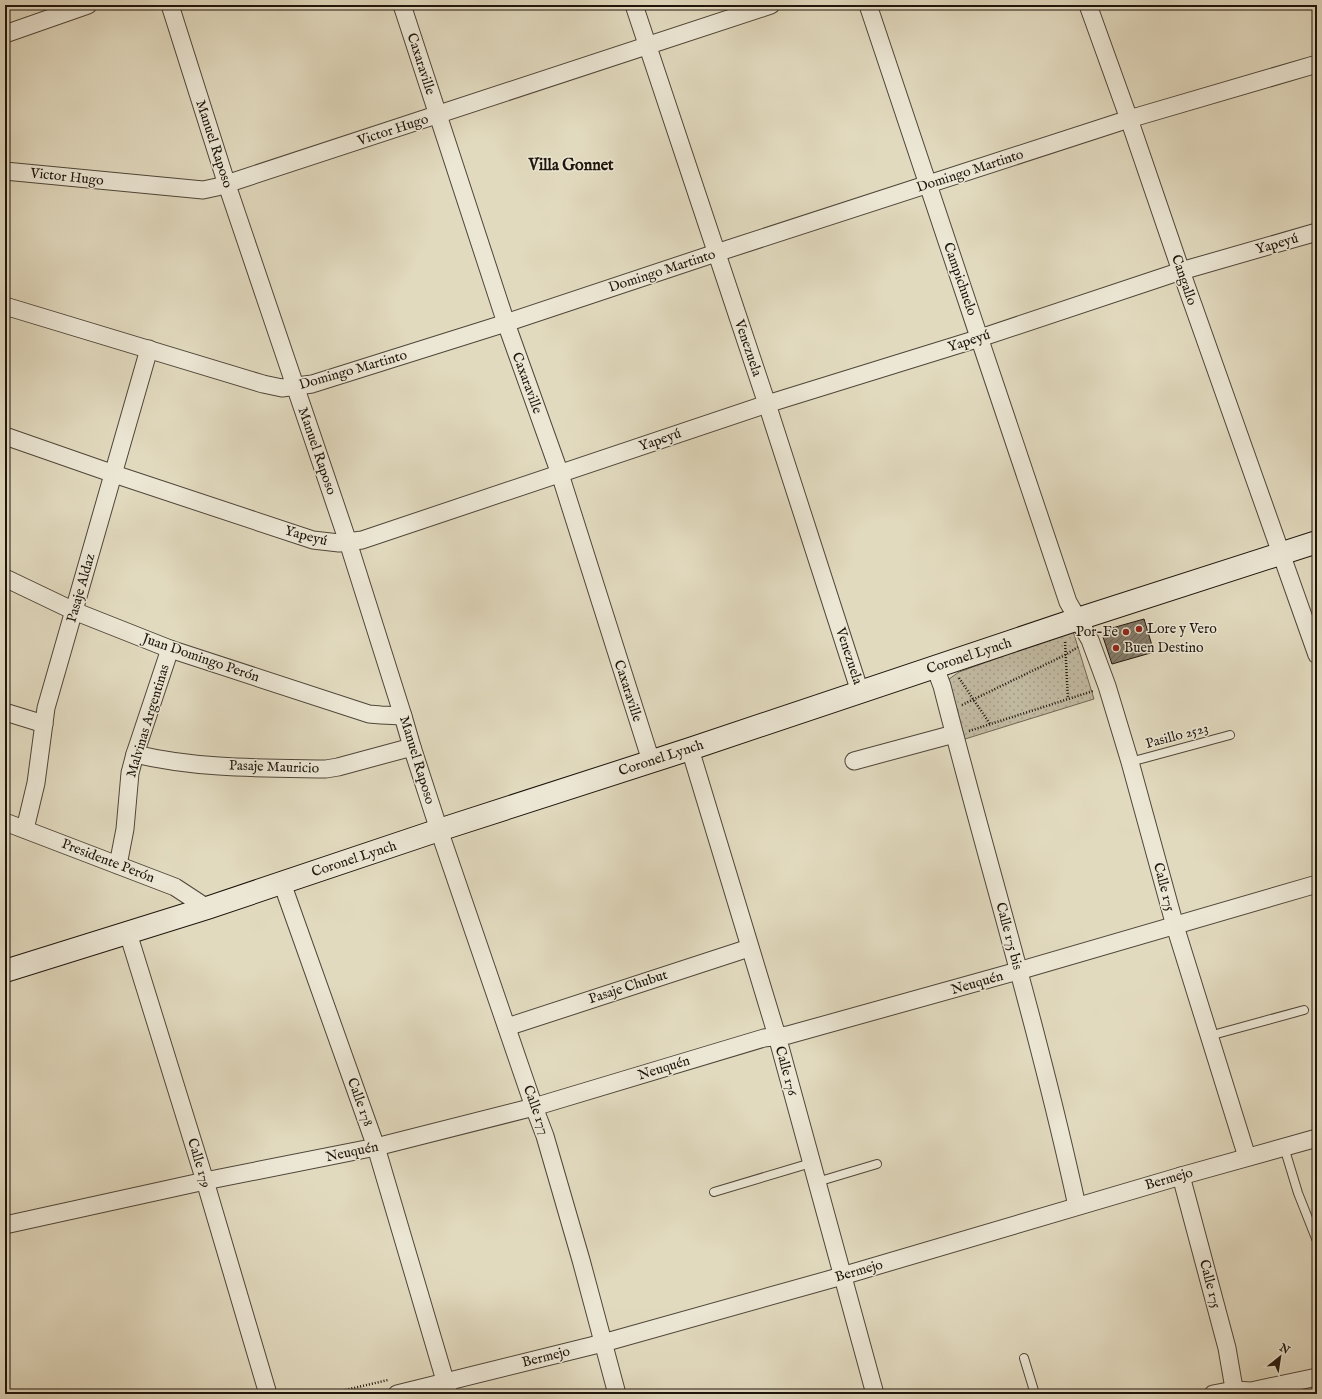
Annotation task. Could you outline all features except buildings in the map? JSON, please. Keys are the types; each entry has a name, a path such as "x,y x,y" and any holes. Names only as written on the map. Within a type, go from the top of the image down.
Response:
{"main road":[{"name":"Coronel Lynch","path":"5,971 207,908 439,830 690,749 936,667 1073,634 1281,554 1317,542"}],"street":[{"path":"5,34 88,5"},
{"name":"Manuel Raposo","path":"170,5 227,185 348,542 439,830"},
{"name":"Caxaraville","path":"402,5 506,323 560,474 651,761"},
{"name":"Venezuela","path":"634,5 716,253 768,404 860,692"},
{"name":"Victor Hugo","path":"5,171 203,190 227,185 771,5"},
{"name":"Campichuelo","path":"868,5 927,185 1068,602 1073,634"},
{"name":"Cangallo","path":"1088,5 1317,655"},
{"name":"Domingo Martinto","path":"5,306 263,384 282,388 312,384 506,323 1129,119 1317,64"},
{"name":"Yapeyú","path":"5,436 313,540 339,544 362,540 768,404 980,338 1181,271 1317,232"},
{"name":"Pasaje Aldaz","path":"25,829 36,783 46,708 149,349"},
{"name":"Juan Domingo Perón","path":"5,578 74,611 170,649 369,714 381,716 403,716"},
{"name":"Calle 175","path":"1073,634 1107,686 1130,762 1175,926 1247,1157"},
{"name":"Malvinas Argentinas","path":"118,865 125,829 130,773 170,649"},
{"name":"Calle 175 bis","path":"936,667 959,733 1065,1152 1077,1206"},
{"path":"5,712 44,724"},
{"path":"854,761 959,733"},
{"name":"Pasaje Mauricio","path":"135,754 160,760 243,768 326,769 412,747"},
{"name":"Calle 176","path":"690,749 776,1036 875,1394"},
{"name":"Presidente Perón","path":"5,822 175,887 207,908"},
{"name":"Calle 177","path":"439,830 545,1136 581,1260 617,1394"},
{"name":"Calle 178","path":"282,883 376,1147 447,1388"},
{"name":"Neuquén","path":"5,1224 205,1181 376,1147 534,1107 764,1038 788,1035 1018,971 1317,884"},
{"name":"Calle 179","path":"128,933 205,1181 268,1394"},
{"name":"Pasaje Chubut","path":"507,1027 749,948"},
{"name":"Bermejo","path":"396,1386 447,1388 842,1276 1077,1206 1317,1138"},
{"name":"Calle 175","path":"1181,1176 1227,1348 1234,1392"},
{"path":"1213,1394 1251,1391 1317,1377"}],"lane":[{"name":"Pasillo 2523","path":"1130,762 1230,735"},
{"path":"1209,1036 1304,1010"},
{"path":"1284,1147 1298,1193 1317,1241"},
{"path":"714,1192 811,1163"},
{"path":"816,1182 877,1164"},
{"path":"1024,1358 1035,1394"}],"path":[{"path":"1068,699 1065,655 1073,634"},
{"path":"957,708 1065,655 1073,634"},
{"path":"955,680 958,676 990,724"},
{"path":"959,733 1107,686"},
{"path":"328,1394 396,1386"}],"shaded area":[{"path":"1073,631 1094,699 965,739 949,679 959,672"}],"place":[{"name":"Lore y Vero","path":"1139,629"},
{"name":"Por-Fe","path":"1126,632"},
{"name":"Buen Destino","path":"1116,648"}],"district":[{"name":"Villa Gonnet","path":"571,166"}]}
